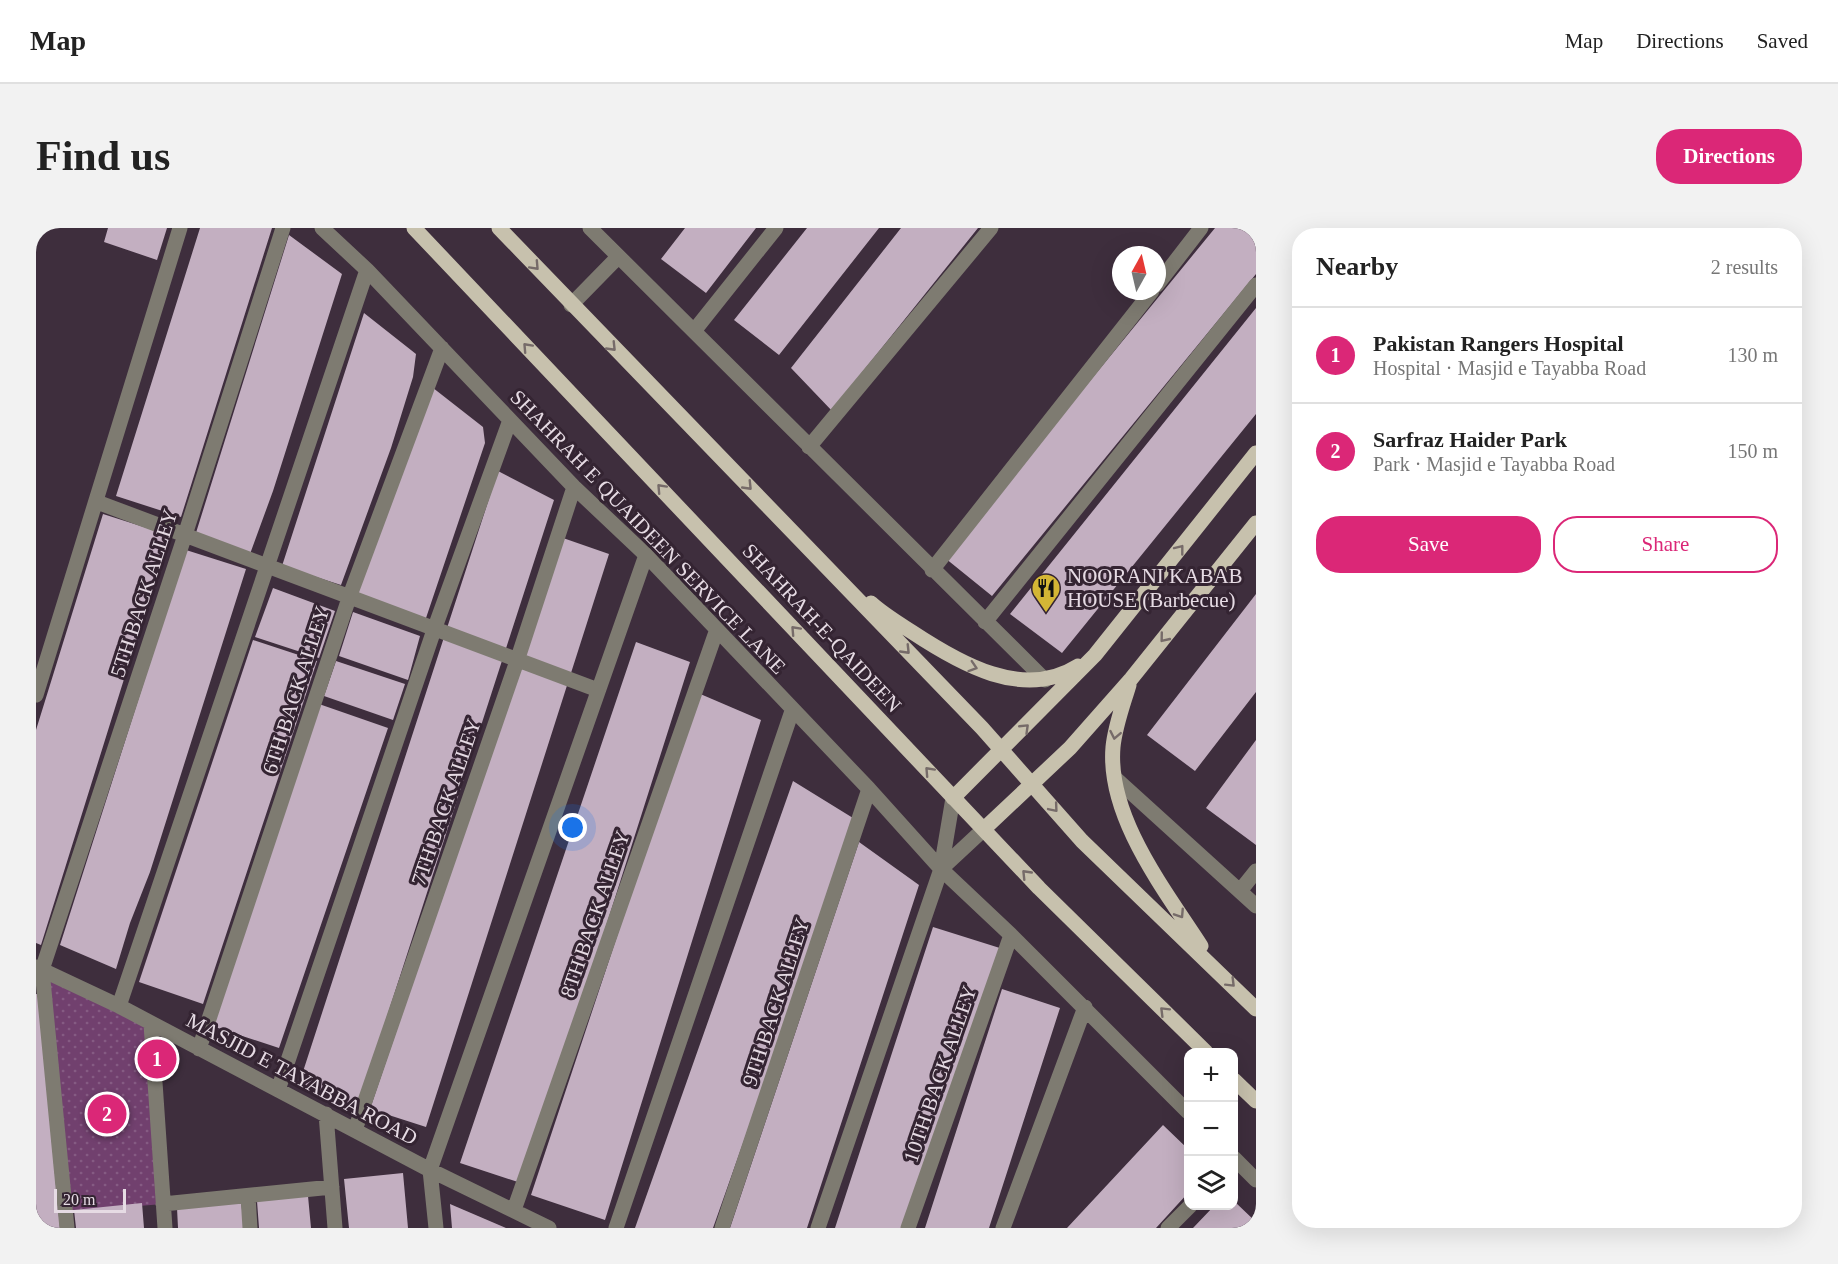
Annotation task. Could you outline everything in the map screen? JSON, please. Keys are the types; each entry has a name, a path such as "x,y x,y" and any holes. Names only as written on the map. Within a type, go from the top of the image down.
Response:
{"main road":[{"name":"SHAHRAH-E-QAIDEEN","path":"414,228 953,798 1201,1048"},
{"name":"SHAHRAH-E-QAIDEEN","path":"499,228 1003,750 1082,841 1256,1009"},
{"path":"953,798 1095,655 1256,453"},
{"path":"778,518 879,610 955,661 1020,680 1045,680 1064,675 1095,655"},
{"path":"984,829 1034,784 1131,679 1256,523"},
{"path":"1131,679 1113,748 1115,778 1124,811 1136,842 1215,967"},
{"path":"1238,1085 1256,1101"}],"street":[{"path":"36,695 180,228"},
{"name":"5TH BACK ALLEY","path":"39,968 185,536 283,228"},
{"name":"SHAHRAH E QUAIDEEN SERVICE LANE","path":"322,228 367,270 574,487 646,555 716,632 869,789 941,869 1011,934 1184,1108"},
{"path":"590,228 1045,680"},
{"path":"694,331 776,228"},
{"path":"808,447 991,228"},
{"path":"1166,274 1202,228"},
{"path":"571,305 618,257"},
{"path":"119,1006 367,270"},
{"path":"985,622 1256,285"},
{"path":"933,570 1145,300"},
{"name":"6TH BACK ALLEY","path":"199,1049 349,598 442,348"},
{"path":"278,1090 434,630 510,420"},
{"name":"7TH BACK ALLEY","path":"355,1130 517,661 574,487"},
{"path":"97,502 598,690"},
{"path":"436,1228 430,1170 646,555"},
{"name":"8TH BACK ALLEY","path":"514,1210 716,632"},
{"path":"616,1228 792,711"},
{"path":"1115,778 1256,906"},
{"name":"9TH BACK ALLEY","path":"722,1228 869,789"},
{"path":"818,1228 941,869 953,798"},
{"path":"941,869 984,829"},
{"path":"1240,891 1256,871"},
{"name":"10TH BACK ALLEY","path":"908,1228 1011,934"},
{"path":"39,968 67,1228"},
{"name":"MASJID E TAYABBA ROAD","path":"39,968 119,1006 430,1170 542,1226"},
{"path":"1003,1228 1085,1008"},
{"path":"151,1024 165,1228"},
{"path":"326,1114 335,1228"},
{"path":"1238,1163 1256,1180"},
{"path":"163,1204 332,1187"},
{"path":"248,1196 250,1228"},
{"path":"1168,1228 1186,1210"}],"shaded area":[{"path":"42,970 151,1024 163,1204 65,1212"}],"building":[{"path":"108,228 167,228 157,260 104,242"},
{"path":"200,228 272,228 181,517 116,496"},
{"path":"685,228 756,228 706,293 661,259"},
{"path":"807,228 879,228 779,355 734,320"},
{"path":"901,228 978,228 860,375 834,413 791,368"},
{"path":"1215,228 1256,228 1256,274 992,596 945,558 1156,300 1166,300 1166,288"},
{"path":"289,235 342,274 273,491 250,554 195,536"},
{"path":"1256,308 1256,414 1062,653 1010,614"},
{"path":"364,313 416,354 413,377 391,448 341,585 282,566"},
{"path":"428,384 483,427 485,443 425,621 355,598"},
{"path":"498,471 554,500 358,1106 298,1087"},
{"path":"103,514 169,535 41,945 36,943 36,730"},
{"path":"563,538 609,554 426,1127 370,1109"},
{"path":"186,550 246,569 150,872 130,923 116,969 60,945"},
{"path":"273,588 335,611 319,658 255,637"},
{"path":"1256,594 1256,692 1195,771 1147,735"},
{"path":"353,612 420,636 408,680 339,656"},
{"path":"253,640 317,661 203,1004 139,982"},
{"path":"636,642 690,662 524,1184 460,1163"},
{"path":"336,661 405,684 393,720 324,696"},
{"path":"698,693 761,720 605,1220 531,1195"},
{"path":"319,704 388,728 279,1048 209,1025"},
{"path":"1256,740 1256,845 1206,808"},
{"path":"793,781 853,818 795,996 713,1228 635,1228"},
{"path":"859,842 919,885 807,1228 730,1228"},
{"path":"933,927 1003,949 913,1228 835,1228"},
{"path":"1002,989 1060,1008 989,1228 925,1228"},
{"path":"36,994 38,994 60,1228 36,1228"},
{"path":"1163,1125 1184,1145 1184,1197 1156,1228 1067,1228"},
{"path":"403,1173 408,1228 349,1228 344,1179"},
{"path":"308,1196 311,1228 259,1228 257,1201"},
{"path":"241,1201 244,1228 178,1228 177,1208"},
{"path":"142,1203 144,1228 76,1228 74,1210"},
{"path":"450,1204 506,1228 452,1228"},
{"path":"1238,1205 1256,1222 1256,1228 1193,1228 1210,1210 1238,1210"}],"place":[{"name":"NOORANI KABAB HOUSE (Barbecue)","path":"1046,614"},
{"name":"Pakistan Rangers Hospital","path":"157,1059"},
{"name":"Sarfraz Haider Park","path":"107,1114"}]}
